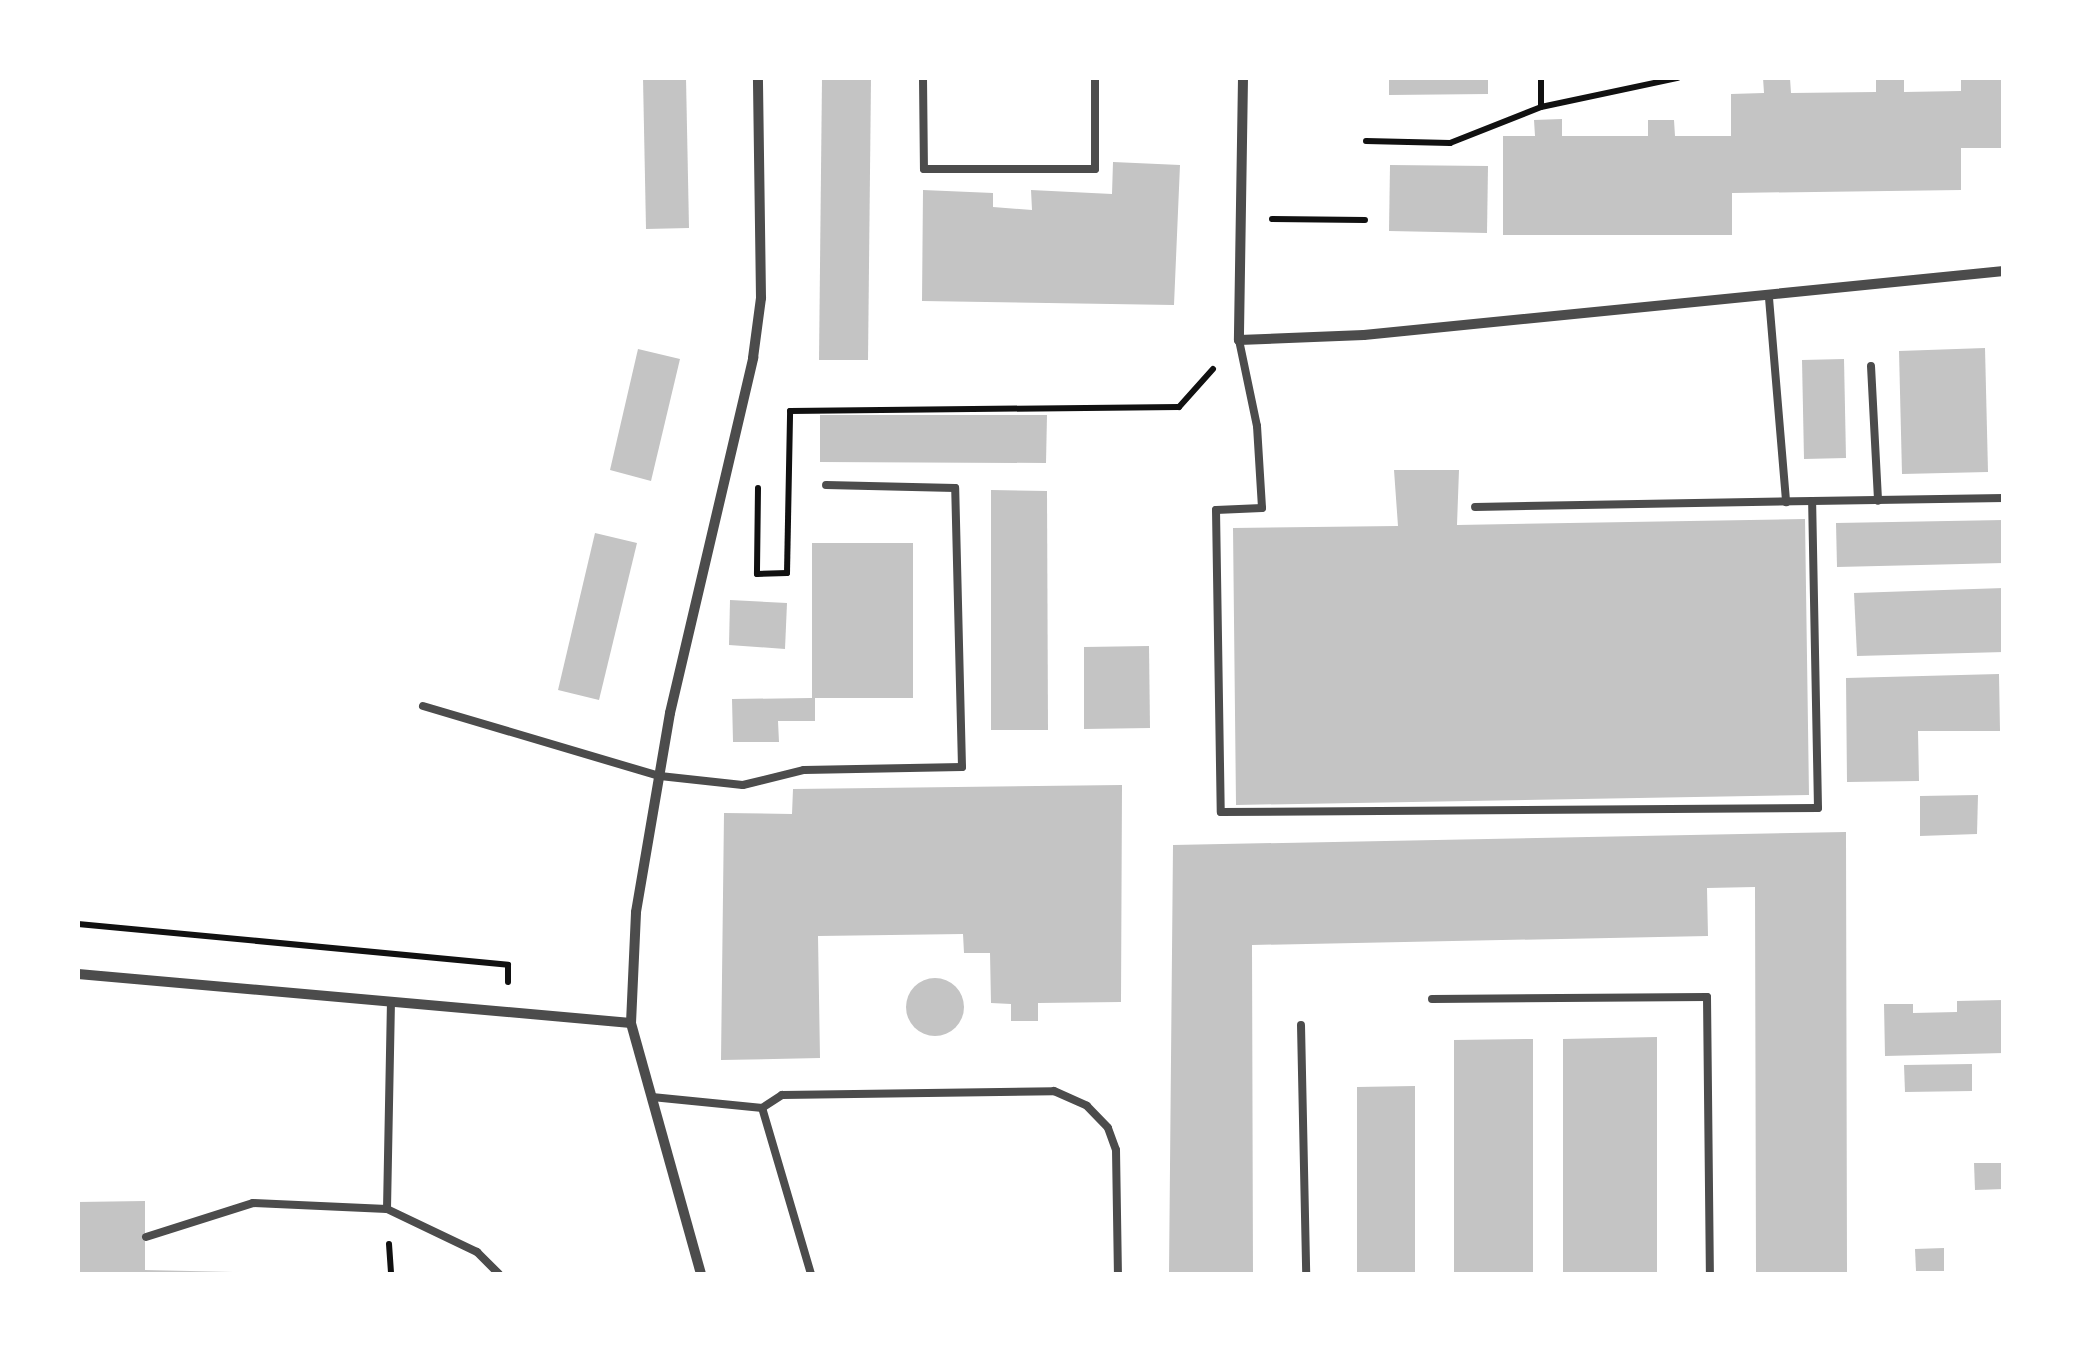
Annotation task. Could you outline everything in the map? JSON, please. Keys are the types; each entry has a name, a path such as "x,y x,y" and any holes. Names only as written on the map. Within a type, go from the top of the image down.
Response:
{"street":[{"path":"701,1274 632,1023 636,912 660,776 753,358 760,298 758,78"},
{"path":"1244,78 1239,340 1768,298 2004,271"},
{"path":"78,974 632,1023"}],"lane":[{"path":"923,78 924,169 943,169 1095,169 1095,78"},
{"path":"1768,298 1786,502"},
{"path":"1239,340 1257,426 1262,508 1216,510 1220,812 1818,808 1812,501"},
{"path":"1871,366 1878,502"},
{"path":"423,706 660,776 743,786 804,770 962,767 955,488 826,485"},
{"path":"1476,507 2004,498"},
{"path":"1432,999 1707,997 1710,1274"},
{"path":"387,1209 391,1002"},
{"path":"1301,1024 1306,1274"},
{"path":"652,1097 762,1108 782,1095 1054,1091 1071,1099 1108,1128 1116,1150 1118,1274"},
{"path":"762,1108 810,1274"},
{"path":"146,1237 252,1203 387,1209 478,1252 499,1274"}],"path":[{"path":"1541,78 1541,107"},
{"path":"1366,141 1450,142 1541,107 1678,78"},
{"path":"1241,218 1365,220"},
{"path":"758,487 757,574 787,574 790,411 1179,407 1239,340"},
{"path":"78,924 508,965"}],"building":[{"path":"643,78 686,78 689,228 646,229"},
{"path":"822,78 871,78 868,360 819,360"},
{"path":"1389,78 1488,78 1488,94 1389,95"},
{"path":"1763,78 1790,78 1791,93 1876,92 1876,78 1904,78 1904,92 1961,91 1961,78 2004,78 2004,148 1961,148 1961,190 1732,193 1732,235 1503,235 1503,136 1535,136 1534,120 1562,119 1562,136 1648,136 1648,120 1674,120 1675,136 1731,136 1731,94 1764,93"},
{"path":"1113,162 1180,165 1174,305 922,301 923,190 993,193 993,207 1032,210 1031,190 1112,194"},
{"path":"1390,165 1488,166 1487,233 1389,231"},
{"path":"1985,348 1988,472 1902,474 1899,351"},
{"path":"638,349 680,359 651,481 610,470"},
{"path":"1844,359 1846,458 1804,459 1802,360"},
{"path":"820,415 1047,415 1046,463 820,462"},
{"path":"1394,470 1459,470 1457,525 1805,519 1809,795 1236,805 1233,528 1398,526"},
{"path":"991,490 1047,491 1048,730 991,730"},
{"path":"2004,520 2004,563 1837,567 1836,523"},
{"path":"595,533 637,543 599,700 558,690"},
{"path":"812,543 913,543 913,698 815,698 815,721 778,721 779,742 733,742 732,699 812,698"},
{"path":"2004,588 2004,652 1857,656 1854,593"},
{"path":"730,600 787,603 785,649 729,645"},
{"path":"1149,646 1150,728 1084,729 1084,647"},
{"path":"1999,674 2000,731 1918,731 1919,781 1847,782 1846,678"},
{"path":"1122,785 1121,1002 1038,1003 1038,1021 1011,1021 1011,1004 991,1003 990,953 964,953 963,934 818,936 820,1058 721,1060 724,813 792,814 793,789"},
{"path":"1978,795 1977,834 1920,836 1920,796"},
{"path":"1846,832 1847,1274 1756,1274 1755,887 1707,888 1708,936 1252,945 1253,1274 1169,1274 1173,845"},
{"path":"935,978 955,987 964,1007 955,1027 935,1036 915,1027 906,1007 915,987"},
{"path":"2004,1000 2004,1053 1885,1056 1884,1004 1913,1004 1913,1013 1957,1012 1957,1001"},
{"path":"1657,1037 1657,1274 1563,1274 1563,1039"},
{"path":"1533,1039 1533,1274 1454,1274 1454,1040"},
{"path":"1972,1064 1972,1091 1905,1092 1904,1065"},
{"path":"1415,1086 1415,1274 1357,1274 1357,1087"},
{"path":"1974,1163 2004,1163 2004,1189 1975,1190"},
{"path":"145,1201 145,1270 325,1274 78,1274 78,1202"},
{"path":"1944,1248 1944,1271 1916,1271 1915,1249"}]}
